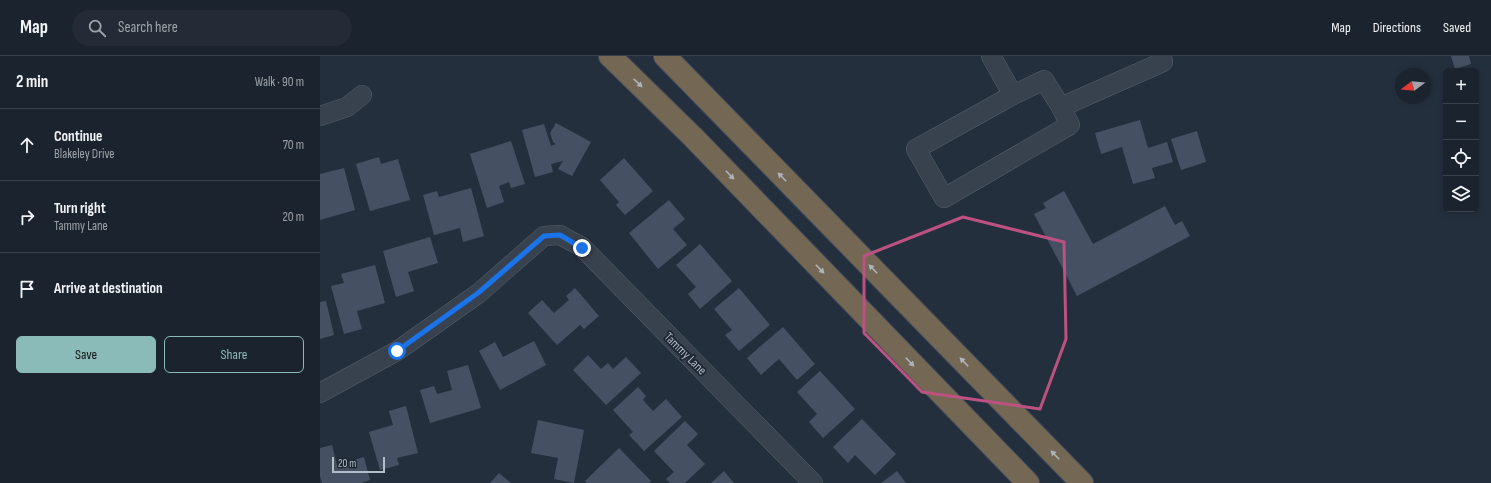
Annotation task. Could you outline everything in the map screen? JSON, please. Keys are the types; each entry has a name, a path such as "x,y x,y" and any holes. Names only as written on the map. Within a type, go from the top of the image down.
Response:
{"highway":[{"path":"610,56 693,136 1028,483"},
{"path":"665,56 1082,483"}],"street":[{"path":"991,56 1013,95"},
{"path":"1061,107 1162,59"},
{"path":"1044,80 1061,107 1070,125 944,198 916,149 1013,95 1044,80"},
{"path":"320,116 347,107 362,95"},
{"name":"Tammy Lane","path":"320,393 397,351 478,293 541,238 552,234 568,238 582,248 813,483"}],"highlighted area":[{"path":"963,217 1064,242 1066,339 1040,409 922,392 864,333 864,256"}],"building":[{"path":"1451,56 1469,56 1471,64 1455,68"},
{"path":"1140,120 1148,148 1167,142 1173,162 1152,168 1155,178 1133,184 1122,147 1101,154 1095,133"},
{"path":"556,123 591,142 572,176 558,169 563,161 551,164 553,172 535,177 522,130 544,124 551,146 556,144 553,142 550,133"},
{"path":"1197,131 1206,162 1181,170 1171,139"},
{"path":"511,141 525,184 511,188 509,182 499,186 504,202 487,208 470,154"},
{"path":"379,157 381,164 398,159 410,200 370,211 356,164"},
{"path":"624,158 653,191 625,215 616,205 619,202 600,180"},
{"path":"344,168 355,210 320,220 320,174"},
{"path":"471,188 484,236 463,242 460,228 434,235 423,195 437,191 439,197"},
{"path":"1064,191 1093,244 1165,206 1175,225 1182,221 1190,236 1077,296 1034,214 1046,208 1043,203"},
{"path":"669,200 685,219 673,229 687,245 658,269 629,233"},
{"path":"430,237 438,263 408,272 414,291 396,297 383,251"},
{"path":"700,244 732,281 700,309 688,294 696,287 676,265"},
{"path":"375,265 385,303 357,311 362,329 344,334 331,286 344,283 341,274"},
{"path":"575,288 599,316 584,329 580,325 557,345 528,313 542,300 554,313 569,300 566,296"},
{"path":"739,288 770,325 739,351 725,335 732,330 714,309"},
{"path":"326,301 334,335 320,339 320,302"},
{"path":"783,327 815,364 797,380 779,359 761,375 747,358"},
{"path":"534,341 546,365 500,390 479,351 495,342 503,357"},
{"path":"588,355 601,369 608,363 613,369 626,357 641,373 606,405 573,370"},
{"path":"468,365 481,408 430,423 420,390 434,386 437,394 452,390 447,371"},
{"path":"820,371 855,409 823,438 809,422 817,414 797,392"},
{"path":"638,387 646,396 643,400 653,411 666,399 682,417 644,451 629,435 633,432 613,410"},
{"path":"406,406 418,453 397,458 399,465 380,470 369,432 393,425 389,411"},
{"path":"862,419 896,454 875,475 855,455 848,463 833,447"},
{"path":"538,420 584,430 574,483 554,479 558,458 531,453"},
{"path":"685,421 698,434 687,445 705,464 685,483 670,483 666,479 674,472 654,451"},
{"path":"332,445 337,465 364,457 370,480 361,483 322,483 320,476 320,448"},
{"path":"619,448 651,481 649,483 587,483 585,481"},
{"path":"724,471 734,483 711,483"},
{"path":"897,471 906,483 881,483"},
{"path":"499,473 511,483 490,483"}],"route":[{"path":"397,351 478,293 544,236 552,234 560,235 568,238 582,248"}]}
